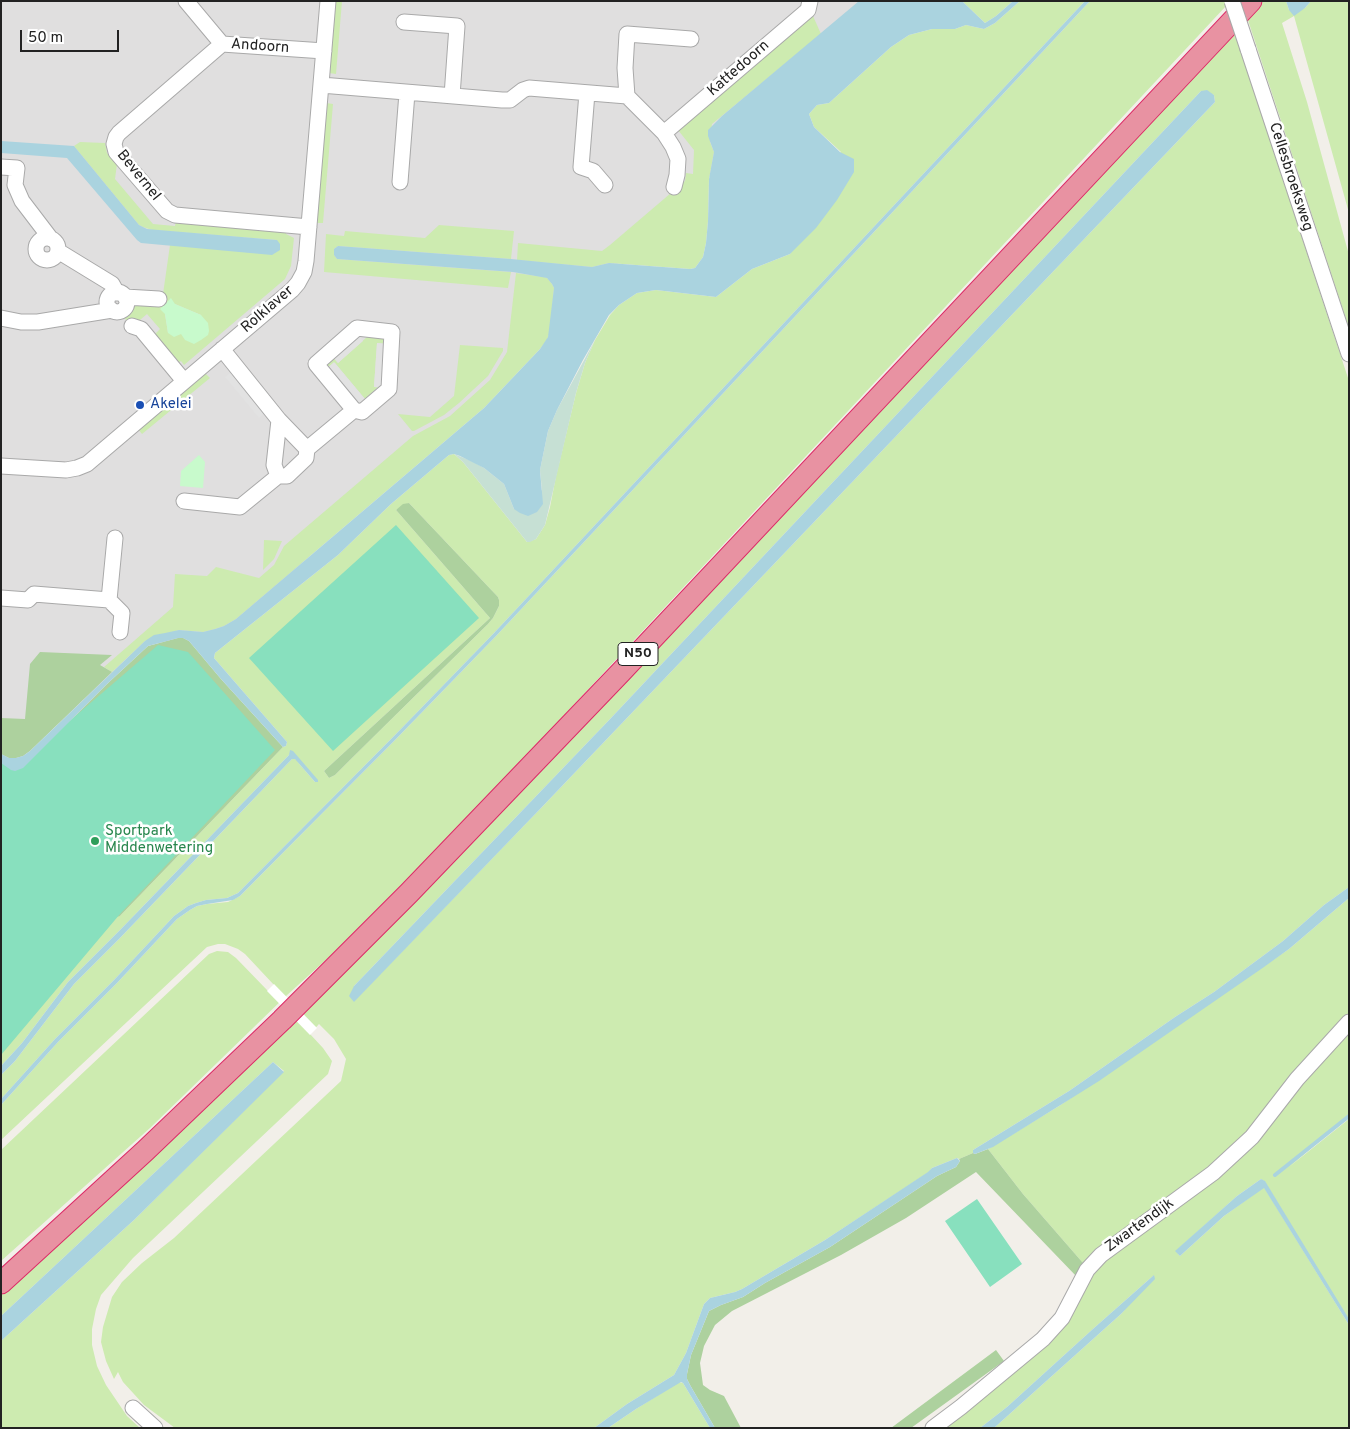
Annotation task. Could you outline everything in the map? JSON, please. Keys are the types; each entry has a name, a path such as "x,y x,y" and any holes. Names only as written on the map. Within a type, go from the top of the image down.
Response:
{"highway":[{"name":"N50","path":"1,1272 261,1029 404,887 629,653 1240,1"},
{"name":"N50","path":"1,1283 145,1151 282,1020 409,893 621,672 1251,1"}],"street":[{"name":"Andoorn","path":"186,1 222,44 324,51"},
{"name":"Rolklaver","path":"1,466 66,470 82,466 298,283 304,272 306,261 328,1"},
{"name":"Kattedoorn","path":"664,133 808,10 810,1"},
{"name":"Cellesbroeksweg","path":"1232,1 1349,354"},
{"path":"404,22 457,26 452,96"},
{"path":"626,96 627,34 691,39"},
{"name":"Bevernel","path":"222,44 119,133 114,144 116,152 167,211 175,216 309,227"},
{"path":"321,85 502,100 510,100 523,90 530,88 626,96 664,133 673,147 678,159 674,187"},
{"path":"400,182 407,93"},
{"path":"587,93 581,167 593,171 605,185"},
{"path":"1,166 17,168 15,185 22,201 54,245 112,284 121,295"},
{"path":"1,318 21,322 38,322 112,310 108,306 108,300 111,295 158,299"},
{"path":"132,326 141,329 184,381"},
{"path":"357,328 392,332 388,389 362,412 354,410 316,364 357,328"},
{"path":"222,349 279,420 307,449"},
{"path":"184,501 240,507 278,476 286,476 306,458 307,449 354,410"},
{"path":"278,476 274,465 279,420"},
{"path":"109,600 115,538"},
{"path":"1,598 28,600 34,594 109,600 122,612 120,632"},
{"name":"Zwartendijk","path":"933,1428 1043,1339 1062,1318 1087,1270 1101,1255 1213,1172 1252,1137 1297,1079 1349,1022"},
{"path":"133,1408 154,1428"}],"shaded area":[{"path":"1,1 895,1 223,638 144,644 14,765 1,757"},
{"path":"356,333 363,341 338,363 331,355"},
{"path":"377,343 387,344 384,388 374,387"},
{"path":"334,362 365,399 357,405 326,369"},
{"path":"233,371 267,411 259,418 225,377"}],"green space":[{"path":"335,1 342,1 336,74 329,73"},
{"path":"962,1 1013,1 985,23"},
{"path":"1020,1 1085,1 494,633 396,734 238,893 227,898 196,903 174,916 55,1039 1,1099 1,1075 15,1061 74,984 292,759 295,759 290,754 68,982 22,1043 1,1066 1,992 79,909 120,916 286,746 287,742 214,658 215,653 338,555 391,504 449,455 454,454 463,462 527,542 536,539 545,525 576,393 585,363 595,340 610,315 619,305 637,293 656,290 716,297 752,269 790,254 841,152 814,127 809,114 817,105 829,103 891,47 909,35 932,29 955,29 966,25 984,29 995,23","holes":["409,503 498,597 499,606 488,624 335,775 329,778 324,771 490,618 396,510","297,761 317,782 315,782"]},
{"path":"1090,1 1225,1 1226,6 498,786 430,856 329,957 286,996 150,1128 1,1261 1,1150 209,954 217,951 228,952 268,991 274,985 238,949 225,944 207,947 1,1140 1,1105 58,1042 177,919 197,906 228,902 240,896 398,737 497,635"},
{"path":"1258,1 1286,1 1289,10 1305,8 1311,1 1349,1 1349,213 1294,16 1282,23 1307,102 1349,255 1349,328 1246,14"},
{"path":"813,16 821,34 712,124 710,142 714,152 709,179 706,243 703,257 695,268 609,263 592,267 517,260 518,243 602,251 610,245 685,181 686,173 693,174 694,150 678,130"},
{"path":"1233,28 1349,381 1349,887 1324,905 1283,941 1214,992 1069,1091 973,1150 973,1153 932,1168 929,1172 825,1240 742,1289 710,1298 704,1304 686,1353 674,1375 627,1404 594,1428 175,1428 144,1405 123,1382 118,1372 114,1379 106,1361 101,1342 103,1327 112,1297 122,1282 142,1263 174,1238 341,1081 346,1059 334,1039 319,1024 310,1034 332,1061 328,1074 133,1258 101,1295 92,1329 92,1345 97,1366 106,1385 127,1416 140,1428 1,1428 1,1341 134,1220 284,1071 273,1062 1,1316 1,1287 164,1143","holes":["1201,91 1214,95 1215,102 542,807 354,1001 354,986 611,718"]},
{"path":"326,103 333,104 323,223 317,223"},
{"path":"80,142 105,143 107,153 117,164 115,179 153,224 175,226 176,221 286,230 286,234 294,238 291,266 285,279 184,365 181,361 176,364 153,336 160,329 147,314 134,325 122,317 130,312 133,303 162,301 170,245 272,254 277,240 152,230 143,227 139,225 74,146","holes":["175,304 201,315 168,333 165,314"]},
{"path":"439,225 514,231 511,259 338,246 334,249 334,255 337,259 511,272 508,288 324,272 326,234 344,236 345,231 425,238"},
{"path":"516,273 544,277 552,284 554,288 550,332 540,349 484,408 236,619 224,626 203,632 179,630 145,641 112,672 104,667 173,607 175,574 207,576 216,567 259,578 274,565 284,546 413,436 450,416 490,380 507,352"},
{"path":"171,298 175,304 201,315 208,323 208,335 194,344 185,340 181,334 174,337 168,333 165,314 160,309"},
{"path":"368,334 382,335 387,344 377,343 374,387 378,387 365,399 335,363 326,369 325,362 331,355 338,363"},
{"path":"595,340 585,363 576,393 545,525 536,539 527,542 463,462 454,454 484,468 504,484 514,509 542,490 540,470 548,431 557,410"},
{"path":"460,345 503,348 503,351 488,376 459,403 444,415 412,431 398,414 430,417 454,396"},
{"path":"205,373 210,378 142,434 138,429"},
{"path":"199,455 205,462 203,488 180,486 181,471"},
{"path":"409,503 498,597 499,606 488,624 335,775 329,778 324,771 490,618 396,510 403,504"},
{"path":"396,525 479,618 333,751 249,658"},
{"path":"264,540 282,541 274,559 263,570"},
{"name":"Sportpark Middenwetering","path":"178,638 189,641 283,747 120,916 112,918 49,742 148,646"},
{"name":"Sportpark Middenwetering","path":"158,645 188,652 275,750 120,914 1,1055 1,758 16,767"},
{"path":"40,652 112,655 100,665 112,672 30,751 23,756 9,758 1,754 1,718 25,719 30,664"},
{"path":"1349,898 1349,1013 1306,1058 1248,1132 1211,1168 1101,1246 1083,1263 1023,1194 988,1149 1059,1106 1289,949"},
{"path":"1349,1027 1349,1116 1289,1167 1349,1119 1349,1322 1265,1182 1261,1179 1237,1196 1176,1251 1180,1256 1224,1216 1264,1187 1349,1325 1349,1428 994,1428 1121,1314 1154,1275 1007,1407 980,1428 940,1428 1052,1336 1100,1263 1191,1195"},
{"path":"988,1149 1023,1194 1083,1263 1081,1272 1077,1277 976,1172 906,1218 841,1255 732,1311 715,1325 704,1346 700,1363 703,1385 724,1396 741,1428 715,1428 687,1379 691,1355 709,1311 743,1297 830,1247 937,1176 956,1167 960,1161 959,1159"},
{"path":"977,1199 1022,1264 990,1287 945,1221"},
{"path":"996,1350 1004,1361 911,1428 891,1428"},
{"path":"679,1382 683,1383 710,1428 608,1428 636,1409"}],"water":[{"path":"859,1 962,1 985,23 1013,1 1020,1 995,23 984,29 966,25 955,29 932,29 909,35 891,47 829,103 817,105 809,114 814,127 840,152 854,159 854,172 837,200 816,228 790,254 752,269 716,297 656,290 637,293 619,305 609,315 583,360 548,431 540,470 543,504 537,512 528,516 520,513 514,509 504,484 484,468 460,456 449,455 391,504 338,555 215,653 214,658 287,742 286,746 283,747 189,641 178,638 148,646 23,768 15,771 1,763 1,754 9,758 16,758 30,751 145,641 154,635 179,630 203,632 224,626 236,619 484,408 540,349 548,337 554,288 547,278 513,272 337,259 334,255 334,249 338,246 592,267 609,263 695,268 703,257 706,243 709,179 714,152 708,136 708,130 722,116"},
{"path":"1085,1 1090,1 497,635 398,737 240,896 233,900 197,906 177,919 58,1042 1,1105 1,1099 55,1039 174,916 196,903 227,898 238,893 396,734 494,633"},
{"path":"1286,1 1311,1 1294,16 1289,10"},
{"path":"1207,90 1214,95 1215,102 354,1002 349,996 354,986 611,718 1201,91"},
{"path":"1,141 74,146 139,225 147,229 277,240 280,244 280,250 272,255 141,243 67,158 1,153"},
{"path":"290,750 293,751 318,782 315,782 295,759 292,759 74,984 15,1061 1,1075 1,1066 22,1043 68,982 289,755"},
{"path":"1349,887 1349,898 1289,949 1264,967 1099,1081 993,1147 975,1154 973,1153 973,1150 1069,1091 1214,992 1283,941 1324,905"},
{"path":"273,1062 284,1072 134,1220 1,1341 1,1316"},
{"path":"957,1158 960,1161 956,1167 937,1176 830,1247 743,1297 709,1311 691,1355 687,1379 715,1428 710,1428 681,1382 608,1428 594,1428 627,1404 674,1375 686,1353 704,1304 710,1298 742,1289 825,1240 932,1168"},
{"path":"1261,1179 1265,1181 1349,1319 1349,1325 1264,1188 1224,1216 1180,1256 1175,1251 1237,1196"},
{"path":"1154,1275 1155,1279 1121,1314 994,1428 980,1428 1007,1407"}],"pier":[{"path":"274,984 317,1028 310,1035 267,991"}],"waterway":[{"path":"1275,1175 1349,1116"}],"place":[{"name":"Akelei","path":"140,405"},
{"name":"Sportpark Middenwetering","path":"95,841"}]}
